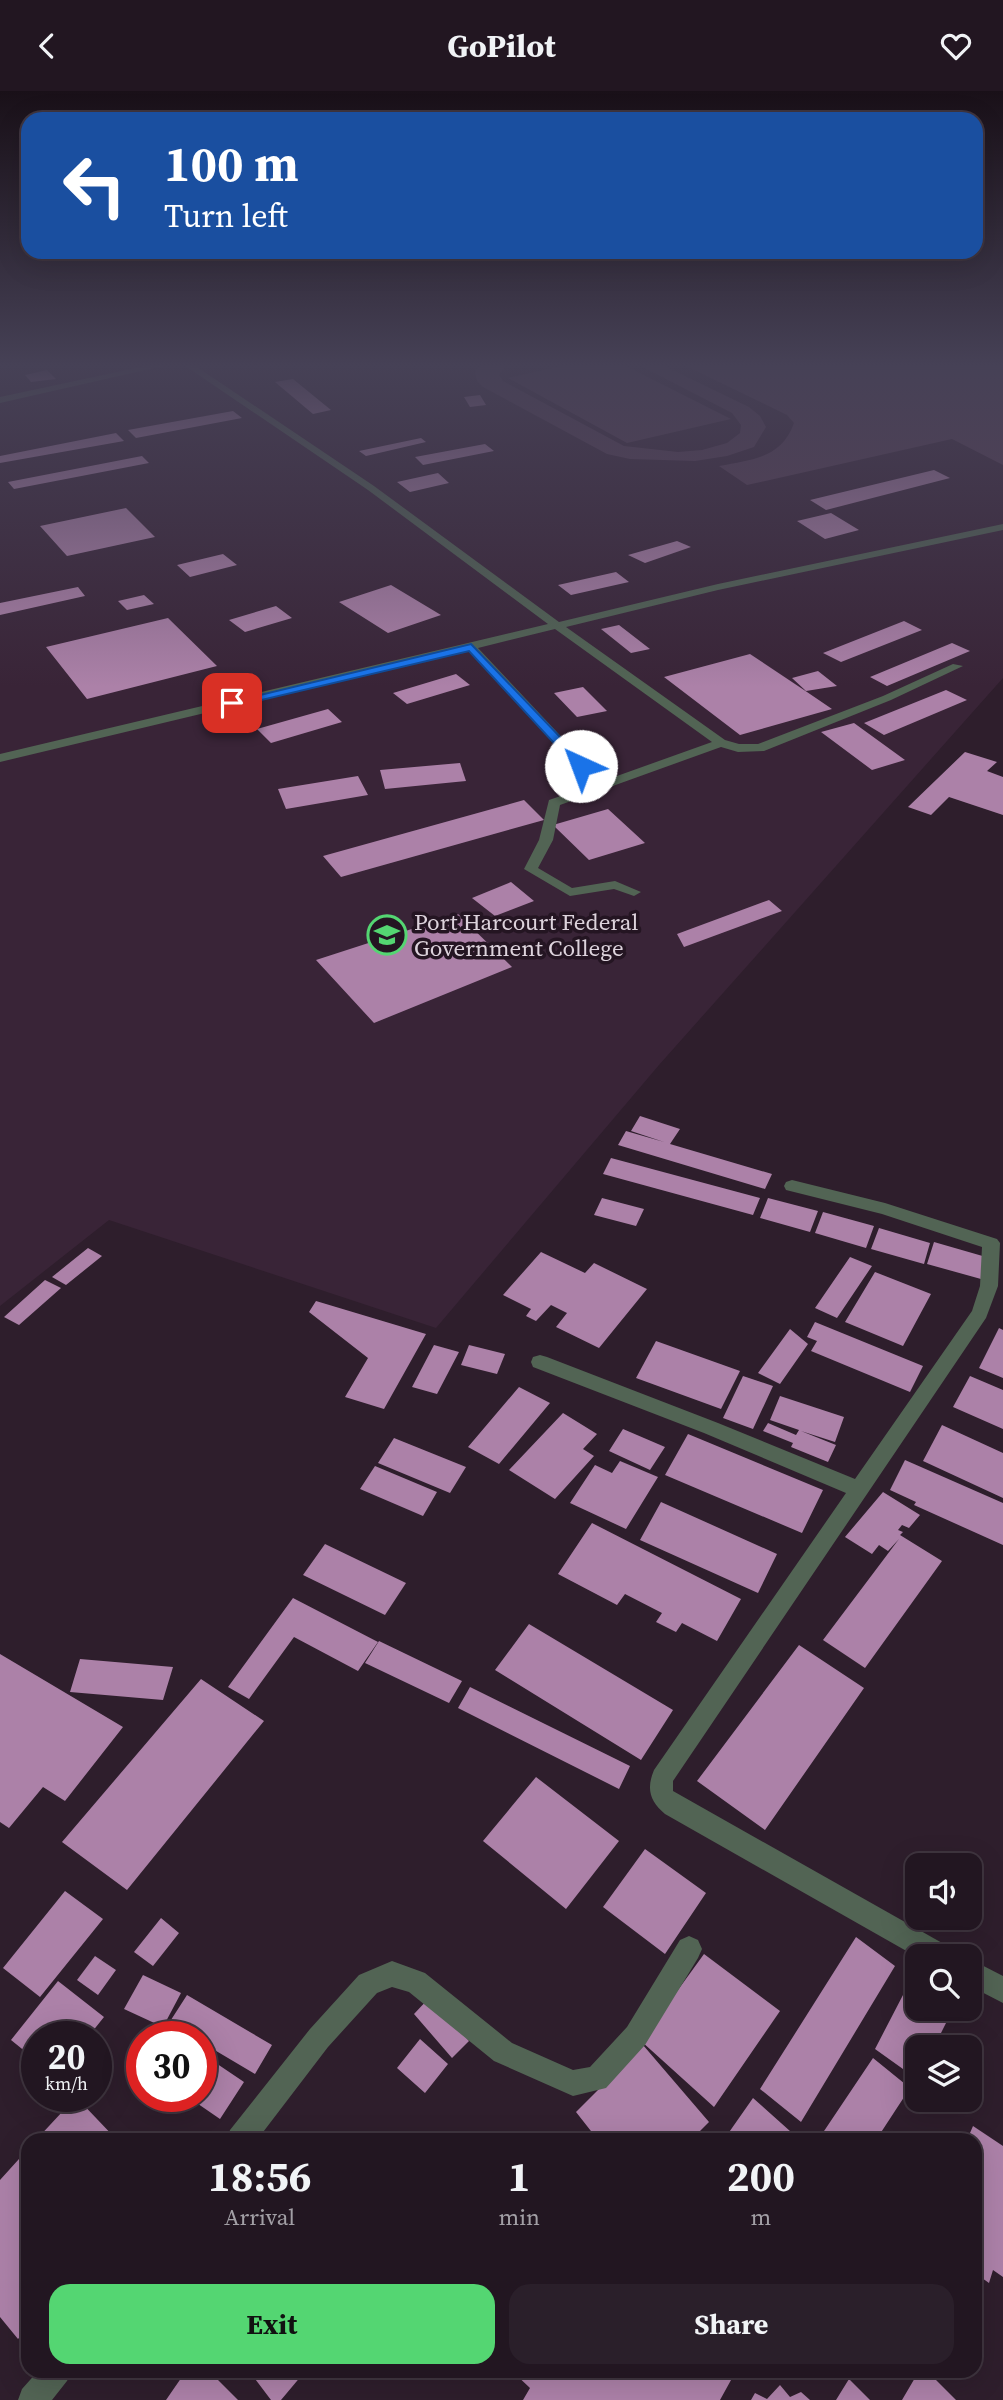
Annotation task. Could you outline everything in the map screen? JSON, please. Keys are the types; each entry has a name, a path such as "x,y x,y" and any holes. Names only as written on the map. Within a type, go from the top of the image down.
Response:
{"street":[{"path":"345,471 721,743 738,748 760,748 887,698 957,666"},
{"path":"0,758 718,587 1003,527"},
{"path":"471,647 600,785"},
{"path":"634,893 615,885 570,892 531,869 546,839 554,803 721,743"},
{"path":"792,1186 885,1209 997,1244 989,1286 980,1313 662,1778 661,1796 673,1806 919,1944"},
{"path":"540,1362 711,1428 860,1490"},
{"path":"245,2133 319,2038 368,1984 392,1974 416,1982 503,2052 573,2083 597,2079 636,2036 690,1948"},
{"path":"982,1979 1003,1990"},
{"path":"33,2400 51,2378"}],"shaded area":[{"name":"Port Harcourt Federal Government College","path":"0,471 1003,471 1003,678 659,1065 436,1328 109,1220 0,1306"},
{"path":"726,471 810,471 747,485"}],"building":[{"path":"66,471 109,471 14,489 8,482"},
{"path":"931,471 950,478 826,510 810,500"},
{"path":"438,473 449,483 410,492 397,482"},
{"path":"126,508 155,537 67,556 40,526"},
{"path":"831,513 859,530 825,539 797,521"},
{"path":"677,541 691,547 645,563 628,555"},
{"path":"223,554 237,565 190,577 177,565"},
{"path":"616,572 629,582 571,595 558,585"},
{"path":"391,585 441,615 388,633 339,602"},
{"path":"78,587 85,596 0,615 0,603"},
{"path":"144,595 154,604 127,610 118,601"},
{"path":"276,606 292,618 245,632 229,620"},
{"path":"168,618 217,666 87,699 46,647"},
{"path":"904,621 922,630 841,662 823,653"},
{"path":"619,625 650,649 631,653 601,629"},
{"path":"952,643 970,651 887,686 870,677"},
{"path":"750,654 832,709 740,735 664,677"},
{"path":"818,671 837,686 806,691 792,678"},
{"path":"456,674 470,685 407,704 393,693"},
{"path":"583,687 607,711 577,717 554,693"},
{"path":"946,690 967,700 884,735 864,723"},
{"path":"328,709 342,722 271,743 257,729"},
{"path":"854,723 905,760 872,770 821,732"},
{"path":"965,752 997,762 987,771 1003,777 1003,815 949,797 931,815 908,807"},
{"path":"460,763 466,781 385,789 380,770"},
{"path":"358,776 368,795 286,809 278,789"},
{"path":"524,800 544,820 341,877 323,856"},
{"path":"608,809 645,843 589,860 553,825"},
{"path":"511,882 534,901 495,916 472,898"},
{"path":"769,900 782,911 684,947 677,934"},
{"path":"458,914 512,967 374,1023 316,960"},
{"path":"640,1116 680,1129 670,1144 772,1174 765,1189 618,1145 626,1131 664,1142 631,1131"},
{"path":"611,1158 760,1198 753,1215 603,1174"},
{"path":"602,1198 644,1209 636,1226 594,1215"},
{"path":"768,1198 818,1211 810,1232 760,1218"},
{"path":"823,1212 874,1226 866,1248 815,1233"},
{"path":"879,1228 930,1243 924,1264 871,1249"},
{"path":"934,1242 986,1257 981,1279 927,1264"},
{"path":"88,1248 102,1256 66,1285 52,1277"},
{"path":"541,1252 585,1273 594,1263 647,1289 599,1348 556,1327 567,1313 551,1305 536,1321 526,1316 531,1309 503,1295"},
{"path":"850,1257 872,1266 837,1318 815,1308"},
{"path":"875,1272 931,1294 903,1346 845,1322"},
{"path":"45,1280 61,1288 19,1325 4,1317"},
{"path":"316,1301 426,1334 384,1409 345,1397 368,1358 309,1312"},
{"path":"815,1322 923,1366 910,1392 811,1351 817,1341 807,1337"},
{"path":"999,1328 1003,1330 1003,1378 979,1368"},
{"path":"790,1329 808,1344 780,1384 758,1373"},
{"path":"656,1341 740,1371 721,1409 636,1378"},
{"path":"434,1345 459,1352 437,1394 412,1387"},
{"path":"469,1345 505,1354 497,1374 461,1365"},
{"path":"743,1376 773,1386 753,1429 723,1418"},
{"path":"970,1376 1003,1390 1003,1429 953,1407"},
{"path":"519,1387 550,1403 499,1464 468,1447"},
{"path":"780,1396 844,1417 835,1442 801,1431 836,1445 828,1462 791,1447 793,1443 763,1431 768,1423 796,1435 799,1430 770,1420"},
{"path":"563,1413 597,1434 583,1449 594,1456 555,1499 509,1470"},
{"path":"942,1425 1003,1453 1003,1498 923,1461"},
{"path":"623,1429 665,1447 650,1470 609,1451"},
{"path":"688,1434 823,1490 802,1533 665,1475"},
{"path":"394,1438 466,1467 450,1493 378,1463"},
{"path":"905,1460 1003,1503 1003,1545 914,1505 916,1502 890,1490"},
{"path":"620,1461 658,1477 626,1529 570,1503 595,1465 612,1473"},
{"path":"375,1466 437,1492 423,1516 360,1489"},
{"path":"883,1492 920,1515 909,1528 902,1525 898,1530 903,1532 900,1535 942,1561 865,1668 823,1640 899,1539 888,1551 879,1545 872,1554 845,1537"},
{"path":"661,1502 777,1554 758,1593 640,1540"},
{"path":"592,1523 741,1599 717,1641 682,1623 676,1632 656,1622 662,1613 625,1594 617,1605 558,1574"},
{"path":"325,1544 406,1583 385,1615 303,1575"},
{"path":"293,1598 378,1642 358,1671 294,1637 249,1699 228,1687"},
{"path":"529,1624 673,1710 641,1760 495,1670"},
{"path":"379,1641 462,1681 449,1703 365,1663"},
{"path":"799,1645 864,1688 765,1830 697,1781"},
{"path":"0,1654 123,1727 65,1801 43,1787 9,1828 0,1822"},
{"path":"80,1659 173,1667 163,1700 70,1692"},
{"path":"201,1679 264,1721 127,1890 62,1842"},
{"path":"470,1687 630,1766 619,1789 458,1708"},
{"path":"536,1777 619,1841 566,1909 483,1841"},
{"path":"645,1849 706,1893 665,1954 603,1907"},
{"path":"65,1891 103,1919 40,1997 3,1968"},
{"path":"161,1918 179,1933 153,1966 134,1952"},
{"path":"856,1937 895,1966 801,2122 760,2089"},
{"path":"704,1954 780,2011 714,2107 641,2041"},
{"path":"95,1956 116,1970 98,1995 77,1980"},
{"path":"143,1975 181,1993 166,2021 150,2021 124,2009"},
{"path":"58,1981 104,2017 101,2021 26,2021"},
{"path":"905,1991 905,2021 947,2021 940,2035 905,2035 905,2070 875,2049"},
{"path":"187,1995 272,2045 255,2074 217,2051 217,2021 170,2021"},
{"path":"430,1997 469,2041 452,2058 414,2014"},
{"path":"21,2027 21,2048 11,2040"},
{"path":"420,2039 448,2064 425,2093 397,2068"},
{"path":"643,2045 709,2122 698,2133 592,2133 576,2112"},
{"path":"873,2058 905,2084 905,2096 881,2133 823,2133"},
{"path":"217,2064 244,2082 220,2119 210,2112 217,2112"},
{"path":"753,2098 792,2133 728,2133"},
{"path":"62,2112 90,2112 110,2133 43,2133"},
{"path":"973,2126 1003,2146 1003,2277 993,2270 989,2283 982,2278 982,2133 970,2133"},
{"path":"21,2157 21,2336 18,2339 0,2317 0,2180"},
{"path":"181,2378 216,2378 238,2400 166,2400"},
{"path":"254,2378 299,2378 281,2400 271,2400"},
{"path":"519,2378 732,2378 720,2400 523,2400 530,2388"},
{"path":"915,2378 934,2378 956,2400 902,2400"},
{"path":"849,2379 870,2400 836,2400"},
{"path":"780,2385 790,2397 801,2392 810,2400 751,2400 755,2393 767,2399"}],"place":[{"name":"Port Harcourt Federal Government College","path":"387,935"}],"route":[{"path":"232,703 471,647 581,766"}]}
